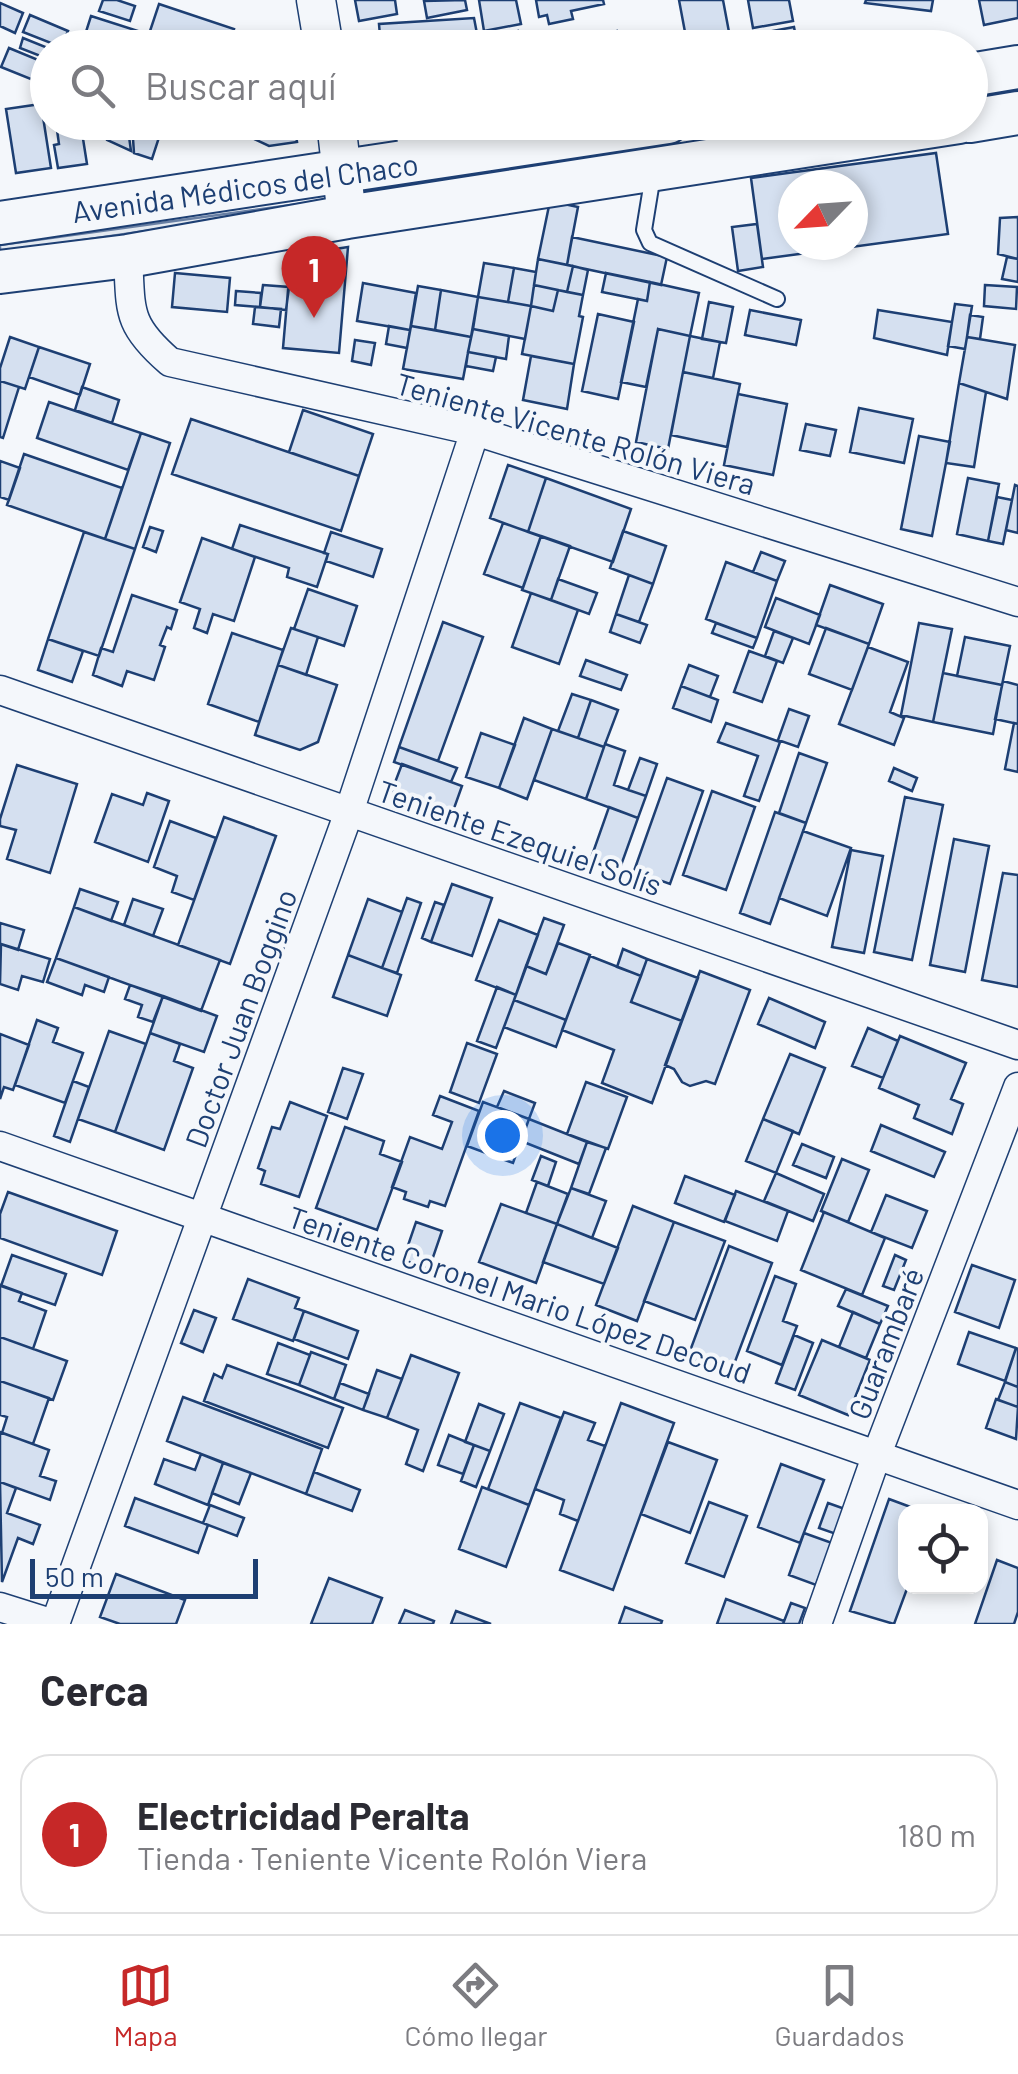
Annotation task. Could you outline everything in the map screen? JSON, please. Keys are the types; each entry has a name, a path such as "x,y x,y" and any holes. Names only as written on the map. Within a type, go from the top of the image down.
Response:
{"main road":[{"path":"988,72 1018,67"},
{"path":"988,118 1018,114"},
{"name":"Avenida Médicos del Chaco","path":"0,223 344,173 406,145 516,140"},
{"name":"Avenida Médicos del Chaco","path":"0,272 128,256 347,217 845,140"}],"street":[{"path":"316,0 321,30"},
{"path":"339,140 347,217"},
{"name":"Teniente Vicente Rolón Viera","path":"128,256 131,315 146,341 170,362 474,430 1018,602"},
{"name":"Doctor Juan Boggino","path":"55,1624 349,812 474,430"},
{"name":"Teniente Ezequiel Solís","path":"0,690 1018,1045"},
{"name":"Guarambaré","path":"816,1624 1018,1087"},
{"name":"Teniente Coronel Mario López Decoud","path":"0,1146 1018,1504"},
{"path":"0,1607 55,1624"}],"lane":[{"path":"654,170 644,230 650,243 776,299"}],"shaded area":[{"path":"313,202 312,207 0,252 0,245"}],"building":[{"path":"103,0 135,6 130,21 99,11"},
{"path":"355,0 395,0 397,14 359,21"},
{"path":"465,0 467,10 427,18 424,1"},
{"path":"479,0 516,0 521,24 484,30"},
{"path":"536,0 603,0 604,4 571,11 573,19 549,24 547,15 539,17"},
{"path":"679,0 723,0 729,30 685,30"},
{"path":"748,0 789,0 793,21 753,28"},
{"path":"933,0 931,11 865,3"},
{"path":"979,0 1018,0 1018,18 984,25"},
{"path":"0,3 23,13 15,33 0,26"},
{"path":"159,4 234,29 234,30 150,30"},
{"path":"30,15 66,30 30,30 30,35 23,32"},
{"path":"91,16 135,30 87,30"},
{"path":"474,18 476,30 380,30 379,24"},
{"path":"23,38 30,41 30,52 20,48"},
{"path":"9,48 30,57 30,79 1,67"},
{"path":"30,106 30,140 47,140 51,168 16,173 6,109"},
{"path":"58,140 83,140 87,164 58,168 54,145 59,144"},
{"path":"107,140 129,140 131,151"},
{"path":"133,140 158,140 152,159 134,153"},
{"path":"256,140 297,140 297,142 269,146"},
{"path":"936,153 948,234 868,245 868,170 810,170"},
{"path":"778,174 778,257 762,259 751,178"},
{"path":"550,201 578,207 567,265 538,259"},
{"path":"1018,217 1018,259 998,254 1000,218"},
{"path":"757,224 763,267 738,271 732,227"},
{"path":"572,237 667,257 661,285 567,265"},
{"path":"348,247 339,353 283,348 291,256"},
{"path":"1007,257 1018,259 1018,282 1002,279"},
{"path":"538,259 573,266 567,292 534,285"},
{"path":"484,263 514,268 508,302 478,297"},
{"path":"573,266 588,270 583,295 567,292"},
{"path":"514,268 536,272 531,306 508,302"},
{"path":"175,273 230,278 227,312 172,307"},
{"path":"606,273 650,282 647,301 602,292"},
{"path":"650,282 699,293 690,336 658,329 646,387 621,382 638,299 647,301"},
{"path":"363,283 416,293 410,330 357,321"},
{"path":"263,285 289,287 286,310 260,307"},
{"path":"534,285 558,290 553,311 531,306"},
{"path":"985,285 1017,287 1016,309 984,306"},
{"path":"418,286 441,290 435,330 411,326"},
{"path":"441,290 478,297 471,337 435,330"},
{"path":"558,290 583,295 574,364 522,354 531,306 553,311"},
{"path":"236,291 261,293 260,307 235,305"},
{"path":"478,297 531,306 525,339 473,329"},
{"path":"709,302 733,307 726,343 702,339"},
{"path":"955,304 972,306 965,349 948,346"},
{"path":"255,307 281,309 279,327 253,324"},
{"path":"750,310 801,320 796,345 745,335"},
{"path":"878,310 952,322 947,355 874,338"},
{"path":"598,314 634,322 618,399 582,391"},
{"path":"970,315 983,317 980,339 967,337"},
{"path":"389,326 410,330 407,348 386,344"},
{"path":"411,326 471,337 463,379 403,369"},
{"path":"473,329 509,336 506,359 468,352"},
{"path":"658,329 690,336 668,449 636,442"},
{"path":"690,336 720,342 713,378 683,372"},
{"path":"10,337 39,347 25,389 0,381"},
{"path":"967,337 1015,345 1007,399 959,383"},
{"path":"355,340 375,343 371,365 352,361"},
{"path":"39,347 90,364 80,395 29,377"},
{"path":"468,352 496,357 493,371 466,366"},
{"path":"531,356 574,364 567,409 523,400"},
{"path":"683,372 740,384 727,447 671,435"},
{"path":"0,381 19,387 3,438 0,437"},
{"path":"959,383 986,392 974,467 946,463"},
{"path":"82,387 119,400 112,423 75,410"},
{"path":"738,394 787,404 773,475 724,465"},
{"path":"49,402 141,433 128,470 37,438"},
{"path":"859,408 913,419 904,463 850,452"},
{"path":"303,410 373,434 359,476 289,452"},
{"path":"191,419 359,476 341,531 172,474"},
{"path":"806,424 836,430 830,456 800,450"},
{"path":"141,433 170,443 135,549 105,539"},
{"path":"919,436 950,442 932,536 901,529"},
{"path":"24,454 122,488 105,539 7,505"},
{"path":"0,461 20,468 9,500 0,497"},
{"path":"508,465 546,478 528,532 490,518"},
{"path":"546,478 631,509 613,562 528,532"},
{"path":"968,478 999,484 988,541 957,534"},
{"path":"1015,485 1018,486 1018,533 1006,530"},
{"path":"997,497 1012,500 1003,544 988,541"},
{"path":"503,523 541,536 523,588 484,574"},
{"path":"240,525 328,554 317,587 287,577 289,568 232,549"},
{"path":"150,527 163,531 156,552 143,547"},
{"path":"623,531 666,546 653,584 610,568"},
{"path":"84,532 135,549 99,656 48,639"},
{"path":"331,532 382,549 373,577 326,561 328,554 324,553"},
{"path":"541,536 570,546 551,600 522,590"},
{"path":"202,538 255,557 234,621 213,614 207,633 194,628 200,609 180,602"},
{"path":"761,552 785,561 777,581 753,572"},
{"path":"726,562 777,581 757,638 706,619"},
{"path":"629,575 653,584 639,622 616,614"},
{"path":"558,579 597,593 589,614 551,600"},
{"path":"830,585 883,604 869,644 816,625"},
{"path":"308,589 357,606 344,646 294,629"},
{"path":"531,593 578,610 559,664 512,647"},
{"path":"132,595 177,610 160,645 165,647 154,680 127,671 122,686 93,675 101,648 113,652"},
{"path":"776,598 820,615 809,644 765,627"},
{"path":"616,614 647,625 640,643 610,632"},
{"path":"443,622 483,637 438,761 399,747"},
{"path":"716,623 757,638 753,648 712,633"},
{"path":"919,623 952,629 933,722 901,715"},
{"path":"291,628 318,637 306,675 278,665"},
{"path":"826,628 869,644 852,690 809,674"},
{"path":"774,631 793,638 783,663 765,656"},
{"path":"232,633 283,650 259,722 208,704"},
{"path":"965,637 1010,646 1002,685 957,676"},
{"path":"48,639 83,651 72,682 38,670"},
{"path":"868,647 908,662 890,712 904,718 894,745 839,724"},
{"path":"749,651 777,661 762,702 734,692"},
{"path":"586,660 627,675 621,690 580,676"},
{"path":"278,665 337,685 318,742 300,750 255,735"},
{"path":"689,665 718,676 710,697 681,686"},
{"path":"943,673 1002,685 993,734 933,722"},
{"path":"1003,681 1018,685 1018,724 995,719"},
{"path":"681,686 718,700 711,722 673,708"},
{"path":"572,694 591,700 578,738 558,731"},
{"path":"591,700 618,710 604,747 578,738"},
{"path":"789,709 809,716 798,747 778,740"},
{"path":"524,718 552,729 527,799 499,788"},
{"path":"726,723 780,742 759,801 744,796 758,756 718,742"},
{"path":"1014,723 1018,724 1018,772 1005,769"},
{"path":"552,729 604,747 586,799 534,780"},
{"path":"481,733 515,745 499,788 466,777"},
{"path":"605,744 625,751 614,785 646,796 638,818 586,799"},
{"path":"399,747 457,768 451,782 394,762"},
{"path":"799,753 827,763 806,823 779,813"},
{"path":"640,758 657,764 646,796 628,790"},
{"path":"402,764 462,786 452,814 391,793"},
{"path":"17,765 77,784 50,873 7,859 16,830 0,826 0,819"},
{"path":"894,768 917,778 912,791 889,781"},
{"path":"667,778 703,791 670,884 634,871"},
{"path":"712,791 755,807 726,890 683,875"},
{"path":"147,793 169,801 148,862 95,842 112,794 143,805"},
{"path":"905,797 943,805 912,960 874,952"},
{"path":"609,807 638,818 619,871 590,861"},
{"path":"775,812 806,823 770,924 740,913"},
{"path":"224,817 276,836 230,964 178,945"},
{"path":"170,821 216,838 194,900 172,892 177,876 154,867"},
{"path":"803,831 851,848 827,916 779,898"},
{"path":"954,839 989,846 965,972 930,965"},
{"path":"851,850 883,856 864,953 832,947"},
{"path":"1003,873 1018,875 1018,987 982,980"},
{"path":"452,884 492,898 472,956 431,942"},
{"path":"80,889 118,902 111,921 74,907"},
{"path":"407,898 421,903 397,973 382,968"},
{"path":"133,899 163,909 153,936 124,925"},
{"path":"368,899 402,912 382,968 348,955"},
{"path":"435,902 444,905 431,942 422,938"},
{"path":"74,907 220,960 201,1011 56,958"},
{"path":"544,918 564,925 546,974 526,966"},
{"path":"499,920 538,935 516,995 476,980"},
{"path":"0,923 24,930 18,950 0,944"},
{"path":"558,943 590,955 566,1020 514,1000 526,966 546,974"},
{"path":"1,944 50,959 43,982 22,976 18,990 0,984"},
{"path":"623,949 647,959 641,976 617,967"},
{"path":"348,955 401,975 387,1016 333,997"},
{"path":"590,956 641,976 631,1002 682,1021 652,1103 602,1083 614,1050 562,1030"},
{"path":"56,958 109,977 104,992 85,985 82,995 47,982"},
{"path":"647,959 698,978 682,1021 631,1002"},
{"path":"700,971 750,990 715,1084 706,1081 690,1086 665,1065"},
{"path":"130,985 163,996 153,1022 138,1017 142,1005 125,999"},
{"path":"497,987 516,995 496,1048 477,1041"},
{"path":"163,996 217,1016 204,1052 150,1033"},
{"path":"769,998 825,1022 815,1048 758,1024"},
{"path":"514,1000 566,1020 556,1047 504,1027"},
{"path":"37,1020 58,1028 53,1042 83,1053 65,1103 15,1085"},
{"path":"868,1028 898,1041 883,1078 852,1066"},
{"path":"109,1031 146,1044 115,1132 78,1119"},
{"path":"150,1033 180,1044 174,1061 193,1068 164,1150 115,1132"},
{"path":"0,1034 29,1045 13,1090 4,1087 0,1099"},
{"path":"900,1036 966,1063 951,1099 963,1104 952,1134 914,1118 919,1105 879,1088"},
{"path":"467,1043 497,1054 479,1103 450,1092"},
{"path":"790,1054 825,1068 799,1134 763,1119"},
{"path":"343,1068 363,1074 347,1119 328,1112"},
{"path":"73,1081 89,1087 70,1142 54,1136"},
{"path":"586,1082 627,1097 608,1149 567,1134"},
{"path":"504,1091 535,1103 529,1119 497,1107"},
{"path":"440,1096 479,1111 445,1206 430,1201 428,1207 404,1199 406,1192 392,1187 410,1137 442,1149 452,1122 433,1115"},
{"path":"290,1102 327,1116 299,1197 261,1184 265,1171 258,1168 272,1127 280,1129"},
{"path":"483,1102 529,1119 513,1163 467,1146"},
{"path":"529,1119 587,1142 579,1164 521,1141"},
{"path":"763,1119 793,1131 776,1173 746,1161"},
{"path":"881,1125 945,1152 934,1177 871,1151"},
{"path":"345,1127 384,1141 380,1154 402,1162 377,1230 316,1208"},
{"path":"587,1142 606,1148 589,1194 571,1188"},
{"path":"802,1144 834,1157 826,1178 793,1165"},
{"path":"541,1156 556,1162 548,1186 532,1180"},
{"path":"842,1159 869,1170 848,1222 821,1211"},
{"path":"776,1173 824,1194 813,1221 764,1201"},
{"path":"685,1176 735,1195 724,1222 675,1203"},
{"path":"537,1182 568,1194 557,1224 526,1213"},
{"path":"571,1188 606,1201 592,1238 557,1224"},
{"path":"736,1191 788,1211 777,1241 725,1221"},
{"path":"8,1192 117,1231 102,1275 0,1238 0,1214"},
{"path":"886,1195 927,1211 912,1248 871,1232"},
{"path":"501,1204 557,1224 536,1283 479,1262"},
{"path":"633,1206 674,1222 637,1321 596,1305"},
{"path":"824,1212 885,1238 862,1295 801,1270"},
{"path":"416,1222 442,1231 429,1269 403,1260"},
{"path":"674,1222 725,1241 695,1320 644,1301"},
{"path":"557,1224 618,1248 604,1284 543,1262"},
{"path":"729,1246 772,1263 730,1375 687,1359"},
{"path":"12,1255 66,1274 55,1305 1,1286"},
{"path":"895,1255 906,1260 894,1290 883,1286"},
{"path":"972,1265 1015,1280 999,1328 955,1312"},
{"path":"775,1276 796,1284 783,1321 797,1326 782,1365 747,1351"},
{"path":"248,1279 299,1298 295,1308 304,1311 293,1341 233,1319"},
{"path":"0,1285 22,1293 19,1301 46,1311 33,1349 0,1337"},
{"path":"846,1289 888,1306 880,1324 838,1306"},
{"path":"194,1310 216,1318 203,1352 181,1343"},
{"path":"304,1311 358,1331 348,1359 294,1339"},
{"path":"853,1312 880,1324 866,1358 839,1347"},
{"path":"969,1332 1016,1348 1005,1381 958,1364"},
{"path":"794,1335 813,1343 795,1390 776,1383"},
{"path":"0,1337 67,1361 53,1400 0,1381"},
{"path":"822,1340 870,1360 848,1415 799,1395"},
{"path":"278,1343 310,1355 299,1385 267,1374"},
{"path":"1018,1349 1018,1387 1005,1382"},
{"path":"311,1352 346,1365 334,1399 299,1385"},
{"path":"411,1355 459,1373 423,1471 406,1464 418,1430 387,1418"},
{"path":"227,1365 343,1408 328,1448 204,1401 214,1374 222,1378"},
{"path":"377,1370 402,1379 387,1418 363,1410"},
{"path":"0,1381 49,1398 33,1444 2,1433 7,1417 0,1415"},
{"path":"1005,1382 1018,1387 1018,1407 998,1400"},
{"path":"340,1383 369,1394 363,1410 334,1399"},
{"path":"183,1397 322,1449 306,1494 167,1441"},
{"path":"996,1399 1018,1407 1016,1439 986,1428"},
{"path":"520,1403 561,1418 529,1505 488,1489"},
{"path":"621,1403 674,1423 613,1590 560,1570"},
{"path":"479,1404 504,1414 490,1451 465,1442"},
{"path":"564,1412 595,1423 588,1440 605,1446 578,1521 560,1514 564,1500 535,1489"},
{"path":"0,1432 49,1450 40,1476 56,1481 50,1500 0,1482"},
{"path":"449,1435 474,1445 463,1474 438,1465"},
{"path":"668,1442 717,1460 690,1533 641,1514"},
{"path":"474,1445 490,1451 476,1487 461,1481"},
{"path":"201,1454 223,1463 208,1505 155,1484 164,1459 195,1470"},
{"path":"223,1463 251,1473 239,1504 212,1493"},
{"path":"781,1464 824,1480 800,1543 758,1527"},
{"path":"314,1472 360,1490 352,1511 306,1494"},
{"path":"0,1482 16,1488 7,1513 40,1525 33,1544 18,1538 2,1582"},
{"path":"482,1487 529,1505 506,1567 459,1549"},
{"path":"135,1498 208,1525 198,1553 125,1526"},
{"path":"889,1499 902,1504 898,1504 898,1594 905,1594 894,1624 850,1611"},
{"path":"709,1502 747,1516 724,1577 686,1563"},
{"path":"828,1503 845,1509 836,1534 819,1528"},
{"path":"210,1505 244,1518 237,1536 203,1523"},
{"path":"804,1533 832,1543 816,1585 789,1575"},
{"path":"997,1560 1018,1568 1018,1612 1014,1624 975,1624"},
{"path":"116,1574 185,1600 176,1624 120,1624 100,1617"},
{"path":"329,1578 382,1598 372,1624 311,1624"},
{"path":"726,1599 784,1621 783,1624 717,1624"},
{"path":"791,1603 805,1608 799,1624 783,1624"},
{"path":"625,1607 662,1621 661,1624 619,1624"},
{"path":"405,1610 434,1621 433,1624 399,1624"},
{"path":"456,1611 491,1624 451,1624"}],"place":[{"name":"Electricidad Peralta","path":"314,318"}]}
